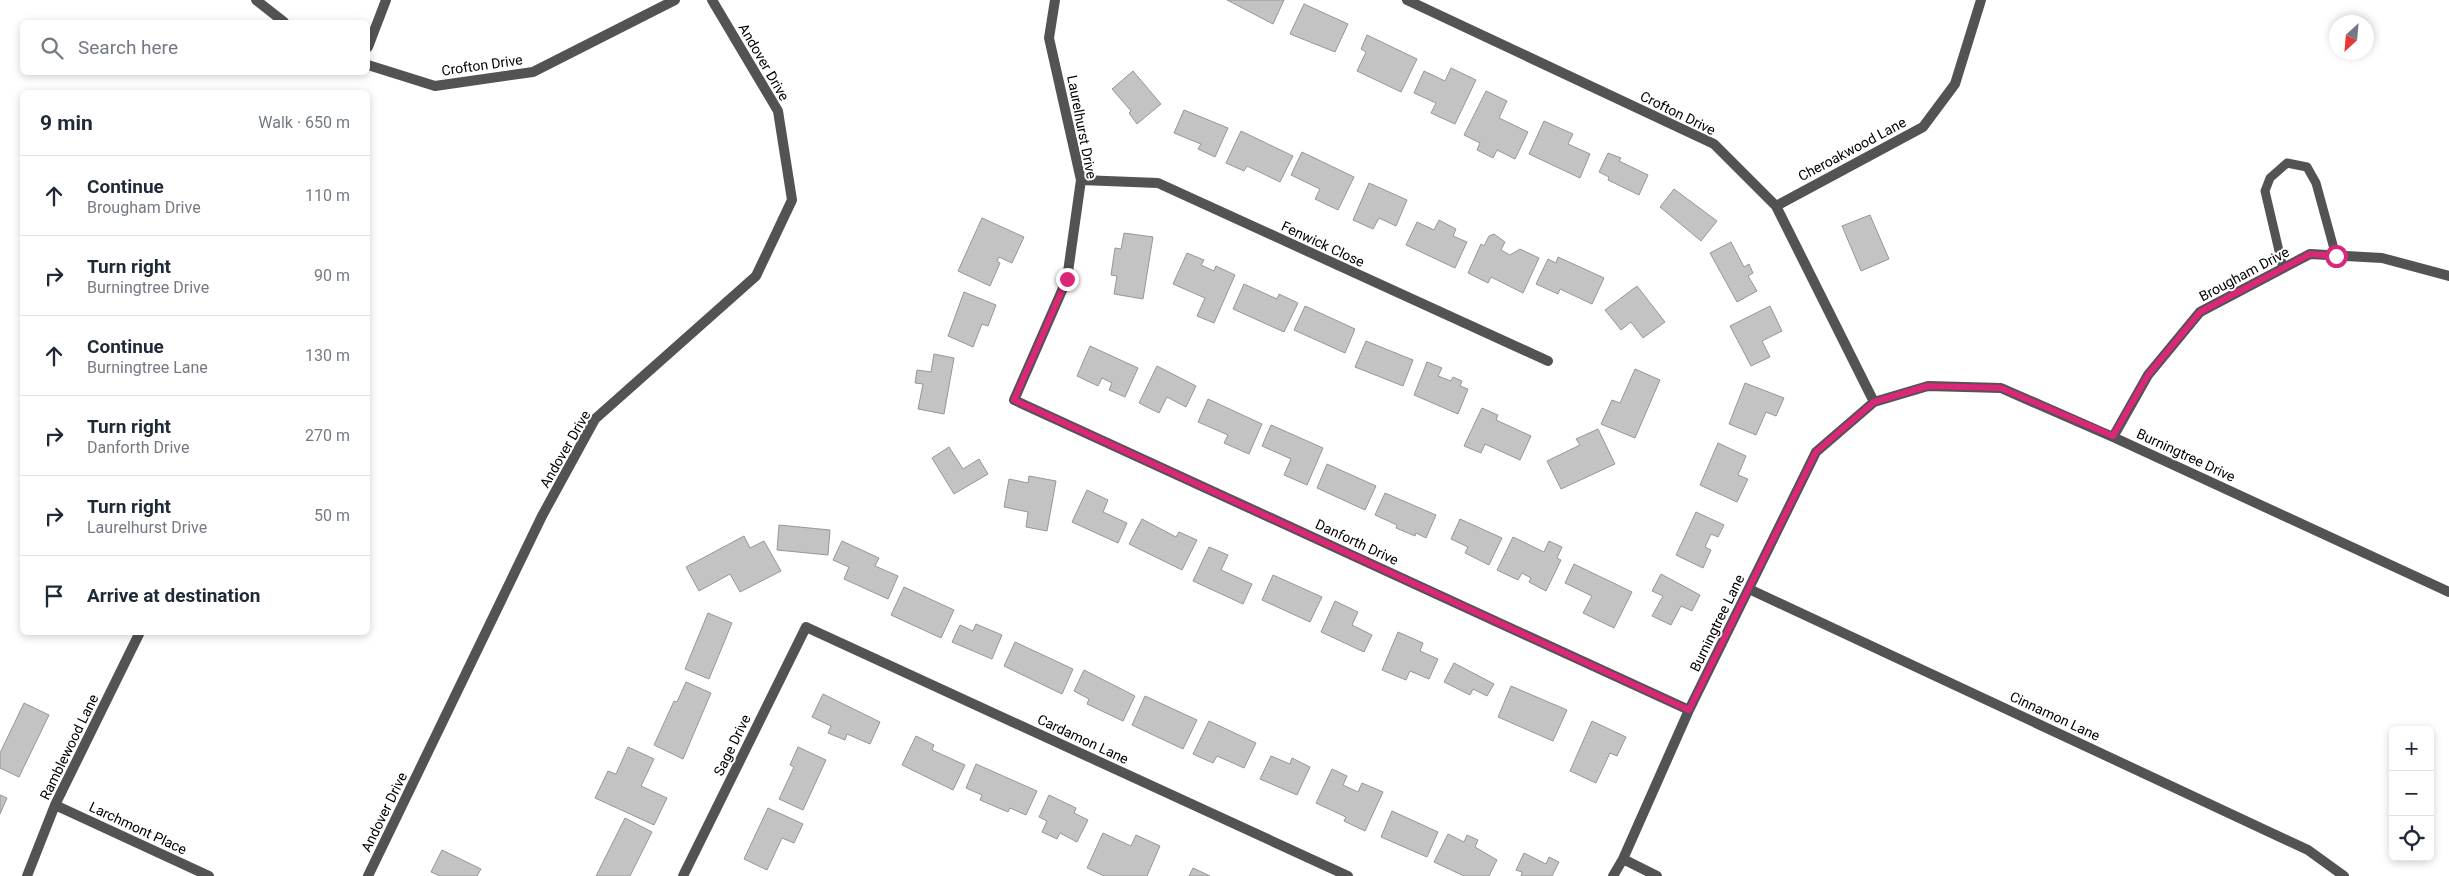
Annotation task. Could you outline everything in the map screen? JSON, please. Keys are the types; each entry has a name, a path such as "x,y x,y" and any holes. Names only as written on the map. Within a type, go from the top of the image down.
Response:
{"street":[{"path":"256,0 281,20"},
{"path":"370,42 386,0"},
{"name":"Crofton Drive","path":"370,66 435,86 533,72 675,0"},
{"name":"Andover Drive","path":"368,876 542,516 595,419 756,276 792,200 778,111 712,0"},
{"name":"Laurelhurst Drive","path":"1014,400 1067,279 1081,180 1049,38 1055,0"},
{"name":"Crofton Drive","path":"1407,0 1714,144 1776,206 1874,402"},
{"name":"Cheroakwood Lane","path":"1776,206 1923,127 1955,84 1981,0"},
{"name":"Fenwick Close","path":"1081,180 1158,184 1548,361"},
{"name":"Brougham Drive","path":"2113,436 2148,375 2200,312 2310,254 2382,258 2449,276"},
{"name":"Burningtree Drive","path":"1874,402 1928,386 2001,388 2113,436 2449,592"},
{"name":"Danforth Drive","path":"1014,400 1689,710"},
{"name":"Burningtree Lane","path":"1613,876 1623,859 1689,710 1816,452 1874,402"},
{"name":"Cinnamon Lane","path":"1749,589 2308,850 2344,876"},
{"name":"Sage Drive","path":"684,876 806,627"},
{"name":"Cardamon Lane","path":"806,627 1348,876"},
{"name":"Ramblewood Lane","path":"27,876 55,805 139,635"},
{"name":"Larchmont Place","path":"55,805 209,876"},
{"path":"1623,859 1656,876"}],"lane":[{"path":"2284,268 2265,191 2270,178 2287,163 2307,167 2316,183 2336,256"}],"building":[{"path":"1227,0 1284,0 1273,24"},
{"path":"1304,4 1348,24 1335,52 1290,34"},
{"path":"1367,35 1417,59 1401,92 1357,71 1366,52 1361,49"},
{"path":"1451,68 1476,80 1455,124 1431,113 1436,103 1414,93 1424,71 1445,81"},
{"path":"1133,71 1161,104 1137,124 1129,113 1131,111 1112,89"},
{"path":"1486,91 1507,101 1499,118 1528,132 1515,159 1497,150 1493,158 1477,150 1480,143 1464,135"},
{"path":"1184,110 1228,128 1215,157 1198,149 1201,144 1174,133"},
{"path":"1544,121 1573,134 1568,144 1590,154 1580,178 1529,154"},
{"path":"1241,131 1293,156 1280,182 1247,166 1244,171 1226,163"},
{"path":"1302,152 1354,177 1338,210 1315,199 1320,189 1291,175"},
{"path":"1608,153 1621,158 1619,161 1648,175 1639,195 1608,180 1609,177 1599,172"},
{"path":"1369,183 1407,200 1396,226 1379,218 1373,229 1353,220"},
{"path":"1674,189 1717,221 1701,241 1660,207"},
{"path":"1870,215 1889,259 1861,271 1842,226"},
{"path":"982,218 1024,237 1012,263 999,257 997,261 1000,263 990,286 958,271"},
{"path":"1439,220 1456,229 1453,236 1467,242 1455,268 1406,245 1417,222 1434,230"},
{"path":"1124,233 1153,237 1143,299 1114,294 1117,276 1111,275 1115,248 1121,249"},
{"path":"1494,234 1505,242 1501,250 1510,255 1520,249 1539,258 1523,293 1491,277 1488,283 1468,273 1481,244 1484,246 1489,236"},
{"path":"1731,242 1744,267 1749,264 1753,273 1748,276 1757,291 1737,302 1710,253"},
{"path":"1187,253 1204,260 1201,265 1214,271 1216,266 1235,275 1214,323 1197,316 1205,298 1173,284"},
{"path":"1558,257 1604,278 1592,304 1560,289 1558,294 1536,284 1548,259 1556,263"},
{"path":"1244,284 1277,299 1279,294 1298,303 1284,332 1233,309"},
{"path":"1637,286 1665,322 1643,338 1631,322 1621,330 1605,310"},
{"path":"964,292 996,305 988,326 982,324 973,347 948,336"},
{"path":"1305,306 1355,329 1345,353 1294,330"},
{"path":"1770,306 1782,331 1762,341 1770,357 1751,366 1730,326"},
{"path":"1366,341 1413,360 1403,386 1355,367"},
{"path":"1090,346 1138,368 1125,397 1109,390 1112,383 1102,378 1098,386 1077,376"},
{"path":"934,354 954,358 944,414 918,409 923,384 915,383 917,370 931,372"},
{"path":"1427,362 1442,368 1438,376 1451,381 1453,377 1462,381 1460,386 1468,389 1458,414 1414,395"},
{"path":"1157,366 1196,386 1186,407 1167,397 1159,413 1139,403"},
{"path":"1635,369 1660,380 1635,438 1601,424 1612,400 1620,403"},
{"path":"1745,383 1784,398 1776,416 1766,412 1756,435 1729,424"},
{"path":"1208,399 1262,424 1249,454 1224,443 1228,435 1198,422"},
{"path":"1482,408 1498,415 1496,420 1531,436 1520,460 1485,444 1481,453 1464,446"},
{"path":"1271,425 1323,448 1307,485 1284,475 1291,459 1262,446"},
{"path":"1598,429 1615,464 1561,489 1547,461 1580,445 1576,439"},
{"path":"1718,443 1746,456 1738,475 1748,479 1737,502 1700,485"},
{"path":"949,447 963,469 979,459 988,474 954,494 932,458"},
{"path":"1327,464 1376,486 1365,510 1317,488"},
{"path":"1029,476 1056,481 1047,531 1026,527 1028,512 1004,507 1009,479 1028,483"},
{"path":"1087,490 1108,500 1103,512 1127,523 1118,543 1072,522"},
{"path":"1385,493 1436,515 1426,538 1416,533 1415,536 1396,528 1397,525 1375,515"},
{"path":"1696,512 1724,525 1718,537 1711,534 1705,547 1711,550 1703,568 1676,555"},
{"path":"1142,519 1176,537 1179,532 1197,540 1182,570 1129,544"},
{"path":"1460,519 1502,538 1489,565 1465,553 1468,547 1451,539"},
{"path":"779,525 830,530 828,555 777,550"},
{"path":"744,536 750,548 764,541 781,571 740,592 730,574 699,591 686,567"},
{"path":"1513,537 1544,552 1549,541 1562,547 1557,558 1561,560 1546,591 1529,582 1531,578 1522,573 1518,580 1497,570"},
{"path":"842,541 879,558 875,566 898,576 888,599 844,579 849,567 833,560"},
{"path":"1209,547 1228,555 1221,570 1252,584 1243,604 1193,581"},
{"path":"1574,564 1632,592 1614,628 1583,613 1592,596 1565,583"},
{"path":"1661,574 1700,595 1692,611 1681,606 1671,625 1652,616 1663,596 1652,591"},
{"path":"1273,575 1322,597 1310,622 1262,600"},
{"path":"904,587 954,610 941,638 891,615"},
{"path":"1335,601 1358,612 1352,625 1372,635 1364,652 1321,632"},
{"path":"708,613 732,623 709,679 685,669"},
{"path":"976,624 1002,635 992,659 952,642 960,625 973,631"},
{"path":"1398,632 1423,643 1420,651 1438,659 1429,679 1410,671 1406,680 1382,670"},
{"path":"1015,642 1073,669 1062,694 1004,666"},
{"path":"1454,663 1494,684 1487,696 1473,689 1470,695 1444,682"},
{"path":"1084,670 1135,696 1123,721 1087,704 1089,699 1074,691"},
{"path":"686,682 711,693 683,759 654,745 674,701 677,702"},
{"path":"1511,686 1567,710 1553,741 1498,717"},
{"path":"823,694 880,722 870,744 847,734 845,740 828,733 831,726 812,717"},
{"path":"1145,696 1197,720 1183,749 1132,725"},
{"path":"24,703 49,715 19,777 0,768 0,753"},
{"path":"1209,721 1256,743 1244,768 1217,756 1213,763 1193,754"},
{"path":"1592,721 1626,737 1617,756 1610,753 1596,783 1570,771"},
{"path":"916,736 934,745 932,750 965,765 953,790 902,765"},
{"path":"628,747 654,759 641,786 667,798 654,825 595,798 608,771 616,774"},
{"path":"798,747 826,760 803,810 779,799 794,767 790,765"},
{"path":"1271,756 1290,764 1292,758 1310,767 1297,795 1260,779"},
{"path":"976,764 1037,791 1026,815 1010,808 1008,812 980,800 982,795 966,788"},
{"path":"1332,769 1347,776 1343,785 1358,792 1362,783 1383,792 1365,831 1344,821 1346,817 1316,803"},
{"path":"0,795 7,798 0,814"},
{"path":"1049,795 1076,808 1074,813 1088,820 1077,842 1060,833 1057,839 1042,832 1047,821 1039,817"},
{"path":"768,808 803,824 794,843 782,838 767,870 744,859"},
{"path":"1392,811 1438,832 1427,857 1381,837"},
{"path":"625,818 652,832 630,876 596,876"},
{"path":"1103,833 1131,846 1136,835 1160,846 1147,876 1104,876 1087,868"},
{"path":"1448,834 1464,842 1467,835 1478,840 1475,847 1497,860 1489,876 1464,876 1434,862"},
{"path":"442,850 481,869 477,876 440,876 431,872"},
{"path":"1524,853 1546,864 1549,857 1559,862 1552,876 1521,876 1522,872 1516,870"},
{"path":"1193,868 1210,876 1189,876"}],"route":[{"path":"1067,279 1014,400 1689,710 1816,452 1874,402 1928,386 2001,388 2113,436 2148,375 2200,312 2310,254 2336,256"}]}
